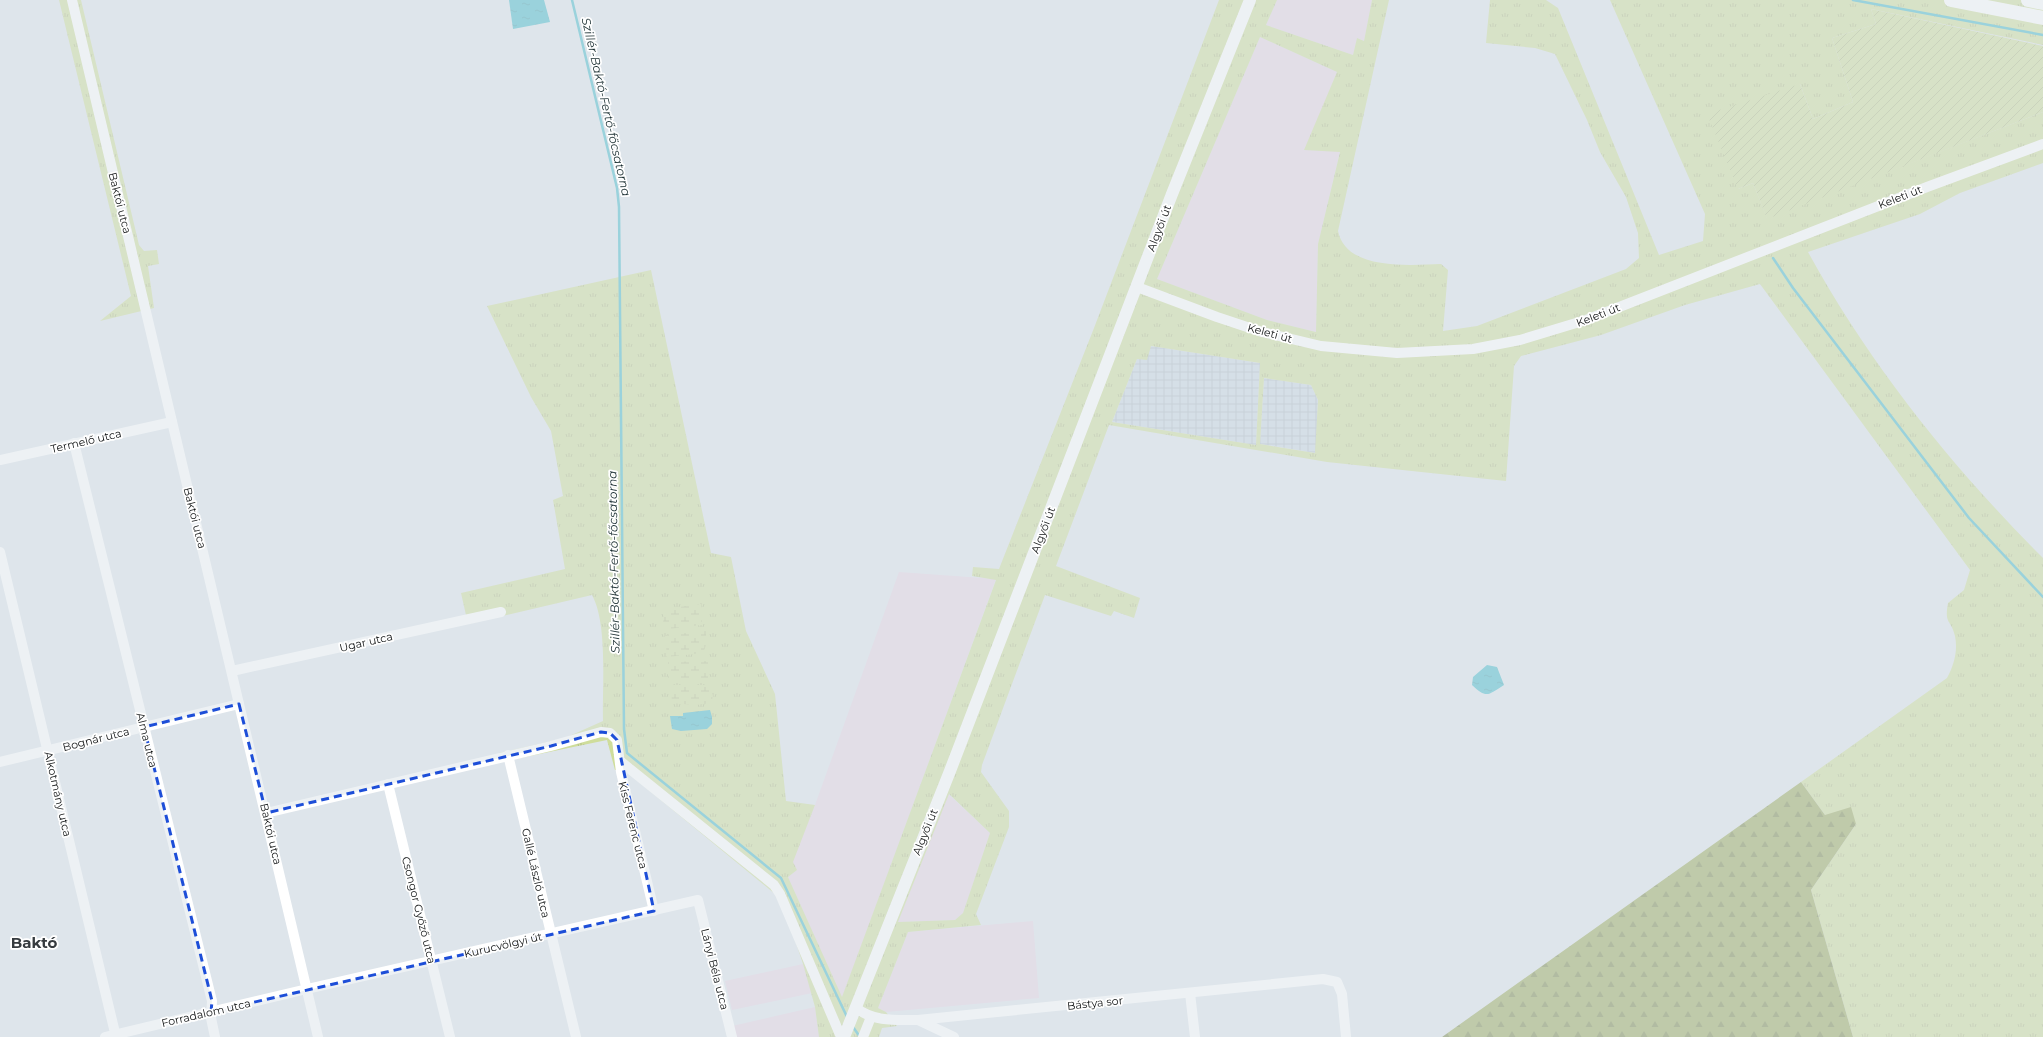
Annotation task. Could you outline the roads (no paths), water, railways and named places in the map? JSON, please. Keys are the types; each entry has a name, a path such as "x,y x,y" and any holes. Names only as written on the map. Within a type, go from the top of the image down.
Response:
{"highway":[{"path":"1951,0 2043,18"},
{"path":"2028,0 2043,3"}],"main road":[{"path":"1239,22 1244,0"},
{"path":"1239,22 1250,0"},
{"path":"1239,22 1253,0"},
{"name":"Algyői út","path":"844,1035 1137,287 1239,22"}],"street":[{"name":"Baktói utca","path":"72,0 318,1037"},
{"name":"Keleti út","path":"1137,287 1217,318 1262,332 1321,346 1396,353 1473,349 1520,340 1564,328 1927,187 2043,144"},
{"name":"Termelő utca","path":"0,460 172,422"},
{"name":"Alma utca","path":"74,443 212,1001 211,1018 215,1037"},
{"name":"Alkotmány utca","path":"0,552 116,1036"},
{"name":"Ugar utca","path":"232,671 501,612"},
{"name":"Bognár utca","path":"0,762 239,704"},
{"name":"Kiss Ferenc utca","path":"508,755 551,746 600,732 610,733 617,740 621,772 654,911"},
{"path":"266,813 508,755"},
{"name":"Gallé László utca","path":"508,755 576,1037"},
{"path":"620,761 774,885 780,894 844,1035"},
{"name":"Csongor Győző utca","path":"388,784 450,1037"},
{"name":"Kurucvölgyi út","path":"307,989 698,900"},
{"name":"Lányi Béla utca","path":"698,900 732,1037"},
{"name":"Bástya sor","path":"855,1010 871,1016 893,1020 918,1020 1323,979 1337,982 1342,994 1346,1037"},
{"name":"Forradalom utca","path":"105,1037 116,1036 307,989"},
{"path":"1190,993 1195,1037"},
{"path":"864,1036 871,1016"},
{"path":"950,1017 953,1036"},
{"path":"918,1020 953,1036"}],"water":[{"path":"509,0 544,0 550,22 513,29"},
{"path":"1487,665 1497,667 1504,685 1491,693 1484,694 1472,685 1473,677"},
{"path":"710,710 712,724 707,729 681,731 672,729 670,716 683,716 683,713"}],"waterway":[{"name":"Szillér-Baktó-Fertő-főcsatorna","path":"572,0 617,188 619,207 624,729 627,753 781,878 848,1019"},
{"path":"1853,0 2043,35"},
{"path":"1773,258 1793,288 1969,518 2043,597"},
{"name":"Szillér-Baktó-Fertő-főcsatorna","path":"853,1027 860,1037"}],"district":[{"name":"Baktó","path":"34,943"}]}
